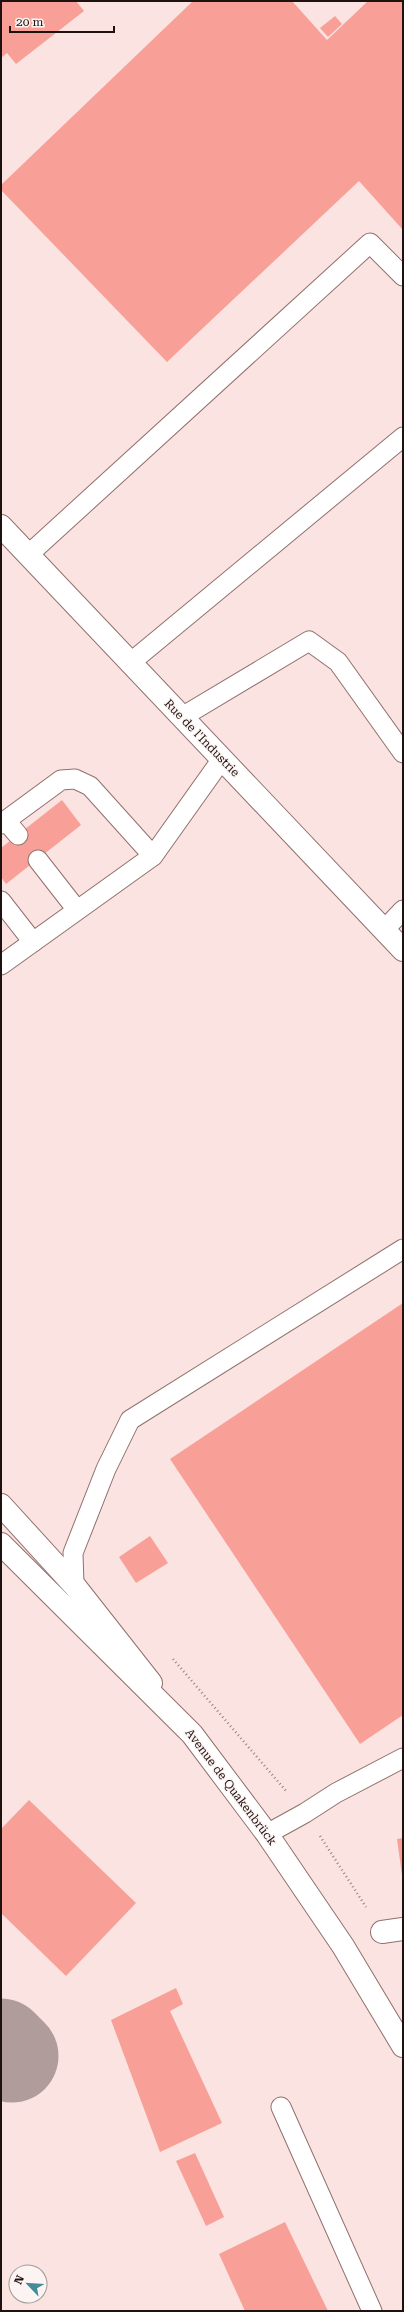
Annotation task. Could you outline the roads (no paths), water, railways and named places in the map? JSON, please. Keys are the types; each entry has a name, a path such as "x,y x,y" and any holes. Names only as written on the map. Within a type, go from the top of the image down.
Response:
{"street":[{"name":"Rue de l'Industrie","path":"1,526 403,950"},
{"path":"1,1504 74,1585 192,1734"},
{"name":"Avenue de Quakenbrück","path":"1,1544 192,1734 267,1834 343,1946 403,2046"}],"lane":[{"path":"28,555 370,243 403,276"},
{"path":"130,663 403,437"},
{"path":"182,717 310,641 338,662 403,753"},
{"path":"1,965 153,856 222,760"},
{"path":"8,827 61,780 75,779 90,786 153,856"},
{"path":"38,860 77,910"},
{"path":"1,901 33,942"},
{"path":"384,930 403,910"},
{"path":"74,1585 73,1553 106,1469 130,1420 403,1249"},
{"path":"267,1834 305,1813 336,1793 403,1758"},
{"path":"281,2107 372,2311"}]}
